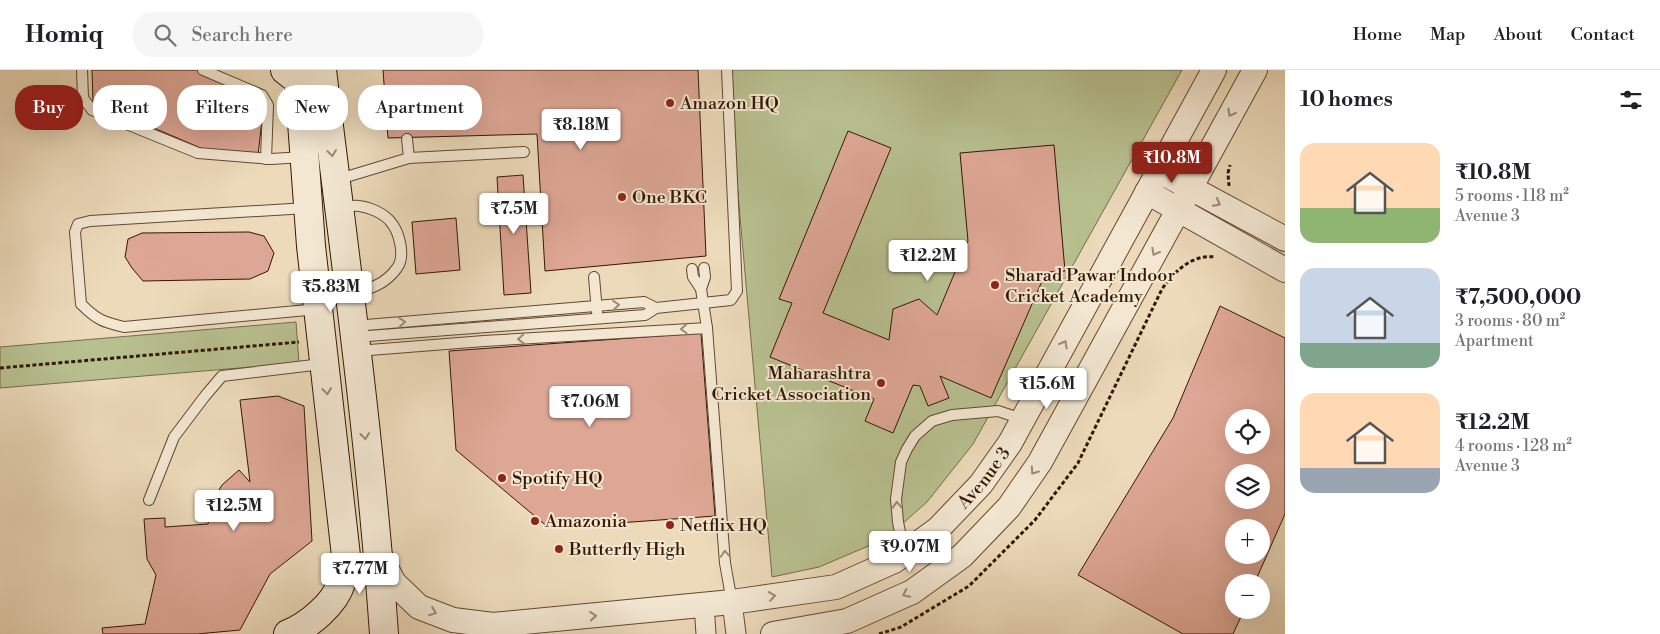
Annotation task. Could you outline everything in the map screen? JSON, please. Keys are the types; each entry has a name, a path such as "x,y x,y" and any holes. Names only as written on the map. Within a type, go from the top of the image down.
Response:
{"main road":[{"path":"288,634 296,631 324,612 341,585 346,556 308,208 304,157 303,73"},
{"path":"303,73 336,180 378,552 384,634"}],"street":[{"name":"Avenue 3","path":"378,552 394,583 419,607 453,620 493,625 732,602 836,587 894,561 938,529 981,484 1010,443 1214,70"},
{"path":"773,634 847,621 912,592 962,556 1009,507 1040,462 1255,70"},
{"path":"1158,171 1285,239"},
{"path":"1147,192 1285,270"},
{"path":"1022,419 1055,435"},
{"path":"732,602 736,634"},
{"path":"704,605 706,634"}],"lane":[{"path":"82,70 83,98 92,110 198,153 266,159 304,157"},
{"path":"204,70 262,95 268,105 266,159"},
{"path":"355,338 645,315 656,308 731,300 737,290 727,70"},
{"path":"408,139 409,158"},
{"path":"336,180 409,158 524,152"},
{"path":"339,207 358,206 373,210 390,220 397,234 401,250 399,266 387,280 367,290 350,293"},
{"path":"308,208 90,221 78,224 75,232 81,304 104,323 124,327 318,309"},
{"path":"701,289 705,277 704,268"},
{"path":"692,269 692,277 701,289 707,328 725,563 732,602"},
{"path":"594,277 598,318"},
{"path":"355,338 644,302 656,308"},
{"path":"355,338 484,344 707,328"},
{"path":"149,500 174,437 222,376 323,352"},
{"path":"905,553 898,522 896,499 901,462 915,436 932,421 952,415 998,411 1022,419"}],"path":[{"path":"1229,190 1228,173 1232,157"},
{"path":"0,368 323,352"}],"green space":[{"name":"Maharashtra Cricket Association","path":"727,70 1182,70 973,444 927,502 885,539 819,567 772,577"},
{"path":"296,322 299,363 0,388 0,347"}],"building":[{"path":"92,70 202,70 231,85 177,85 177,130 261,130 258,155 210,152 159,130 167,130 167,85 93,85 93,102"},
{"name":"One BKC","path":"383,70 698,70 706,256 545,271 537,134 388,138 387,130 482,130 482,85 384,85"},
{"name":"Sharad Pawar Indoor Cricket Academy","path":"848,131 891,148 823,313 889,340 893,309 919,299 937,315 968,241 960,153 1054,145 1065,271 1046,272 991,398 940,376 949,398 928,406 920,386 913,385 893,433 865,421 874,399 770,357 792,303 779,299"},
{"path":"523,175 531,293 504,295 497,177"},
{"path":"456,218 460,270 416,274 412,222"},
{"path":"249,232 264,236 274,253 268,271 250,279 143,281 125,257 128,239 142,233"},
{"path":"1220,306 1285,338 1285,514 1270,548 1270,519 1225,519 1225,564 1263,564 1259,574 1225,574 1225,619 1240,619 1233,634 1183,634 1078,575 1173,418"},
{"path":"701,333 715,516 549,528 456,450 449,351"},
{"path":"278,396 304,406 312,541 270,574 240,630 197,634 103,634 102,628 145,624 156,575 147,559 144,519 165,518 165,527 208,524 212,502 222,485 239,470 250,482 240,400"}],"place":[{"name":"Amazon HQ","path":"670,103"},
{"name":"One BKC","path":"622,197"},
{"name":"Sharad Pawar Indoor Cricket Academy","path":"995,285"},
{"name":"Maharashtra Cricket Association","path":"881,383"},
{"name":"Spotify HQ","path":"502,478"},
{"name":"Amazonia","path":"535,521"},
{"name":"Netflix HQ","path":"670,525"},
{"name":"Butterfly High","path":"559,549"}]}
